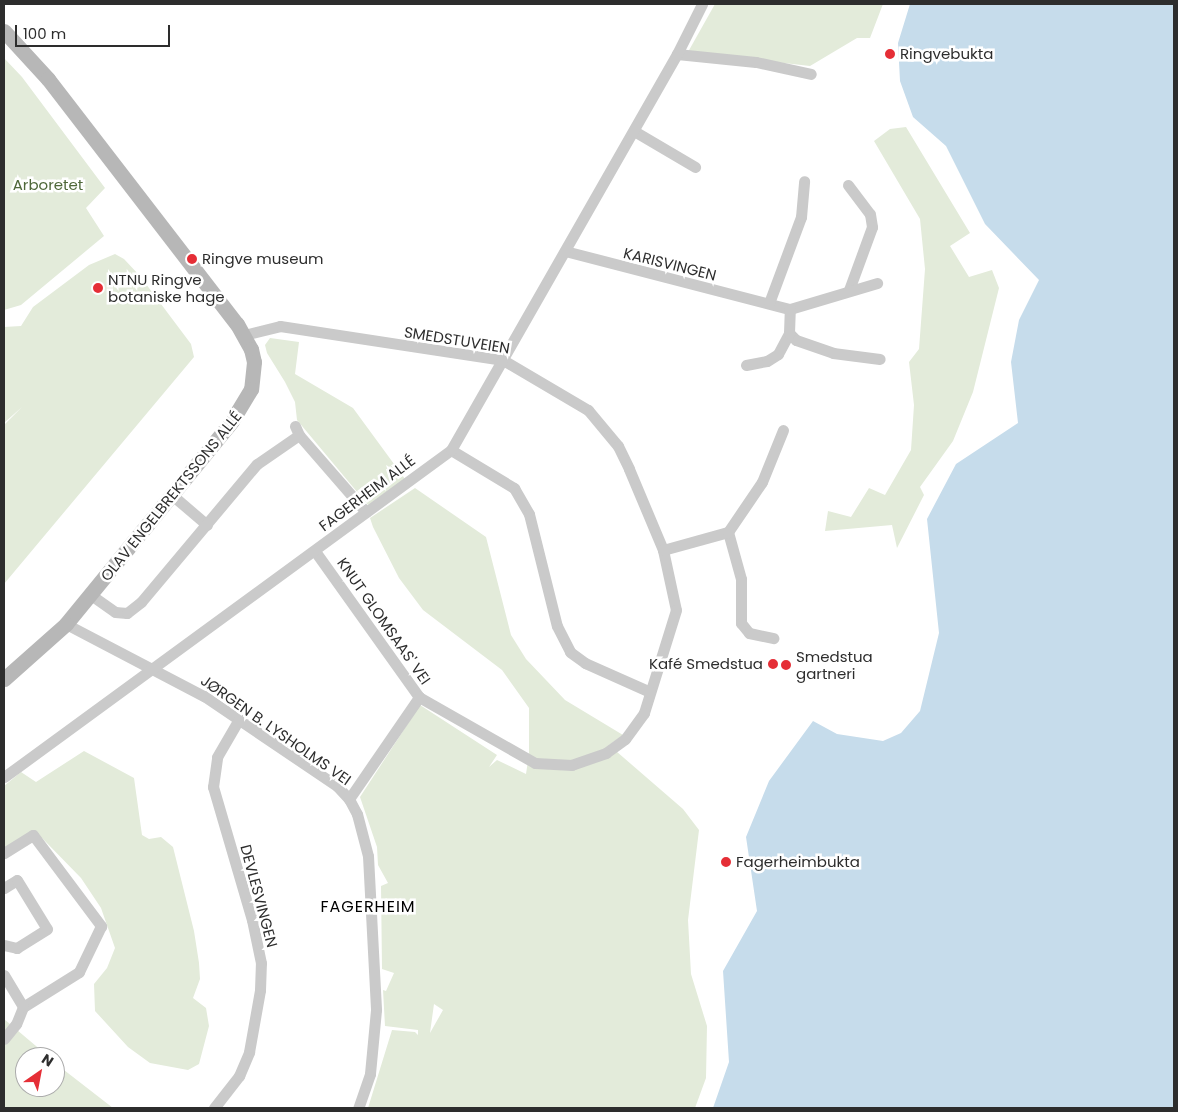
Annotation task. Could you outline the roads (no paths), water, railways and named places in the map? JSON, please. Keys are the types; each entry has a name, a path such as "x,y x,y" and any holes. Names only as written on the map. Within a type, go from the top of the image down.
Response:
{"street":[{"name":"FAGERHEIM ALLÉ","path":"4,777 451,450 634,131 677,54 702,4"},
{"name":"OLAV ENGELBREKTSSONS ALLÉ","path":"4,31 48,80 244,334 254,362 251,389 246,402 66,624 4,679"},
{"path":"677,54 756,62 811,74"},
{"path":"634,131 695,167"},
{"path":"769,304 800,217 804,181"},
{"path":"848,185 870,214 872,227 849,290"},
{"name":"KARISVINGEN","path":"565,251 790,308 877,283"},
{"path":"746,365 767,361 778,354 789,334 790,308"},
{"name":"SMEDSTUVEIEN","path":"244,334 280,326 503,360 588,410 618,446 662,550 676,610 650,692"},
{"path":"789,334 796,340 833,353 880,358"},
{"path":"662,550 728,532 762,482 783,430"},
{"path":"90,595 116,612 128,613 141,602 257,464 297,431 366,512"},
{"path":"451,450 514,488 529,514 556,626 570,652 585,663 650,692"},
{"path":"172,495 207,525"},
{"path":"728,532 741,578 741,623 749,633 773,638"},
{"name":"KNUT GLOMSAAS' VEI","path":"315,551 419,697 535,763 572,765 606,753 625,739 644,713 650,692"},
{"name":"JØRGEN B. LYSHOLMS VEI","path":"66,624 154,669 239,719 337,786 349,799 363,832 368,856 376,1010 373,1058 358,1108"},
{"path":"349,799 419,697"},
{"name":"DEVLESVINGEN","path":"214,1108 239,1076 249,1052 260,990 260,963 252,920 213,788 217,756 239,719"},
{"path":"4,853 33,836 101,926 79,972 23,1007 16,1024 4,1039"},
{"path":"4,888 17,880 47,929 17,948 4,944"},
{"path":"4,975 23,1007"}],"water":[{"path":"910,4 1174,4 1174,1108 713,1108 729,1062 723,971 757,911 746,837 769,781 813,721 837,734 883,741 901,733 920,711 939,633 927,519 956,464 1018,423 1011,362 1019,320 1039,280 985,224 946,146 913,117 900,81 898,43"}],"place":[{"name":"Ringvebukta","path":"890,54"},
{"name":"Ringve museum","path":"192,259"},
{"name":"NTNU Ringve botaniske hage","path":"98,288"},
{"name":"Kafé Smedstua","path":"773,664"},
{"name":"Smedstua gartneri","path":"786,665"},
{"name":"Fagerheimbukta","path":"726,862"}],"district":[{"name":"FAGERHEIM","path":"368,907"}],"park label":[{"name":"Arboretet","path":"48,185"}]}
